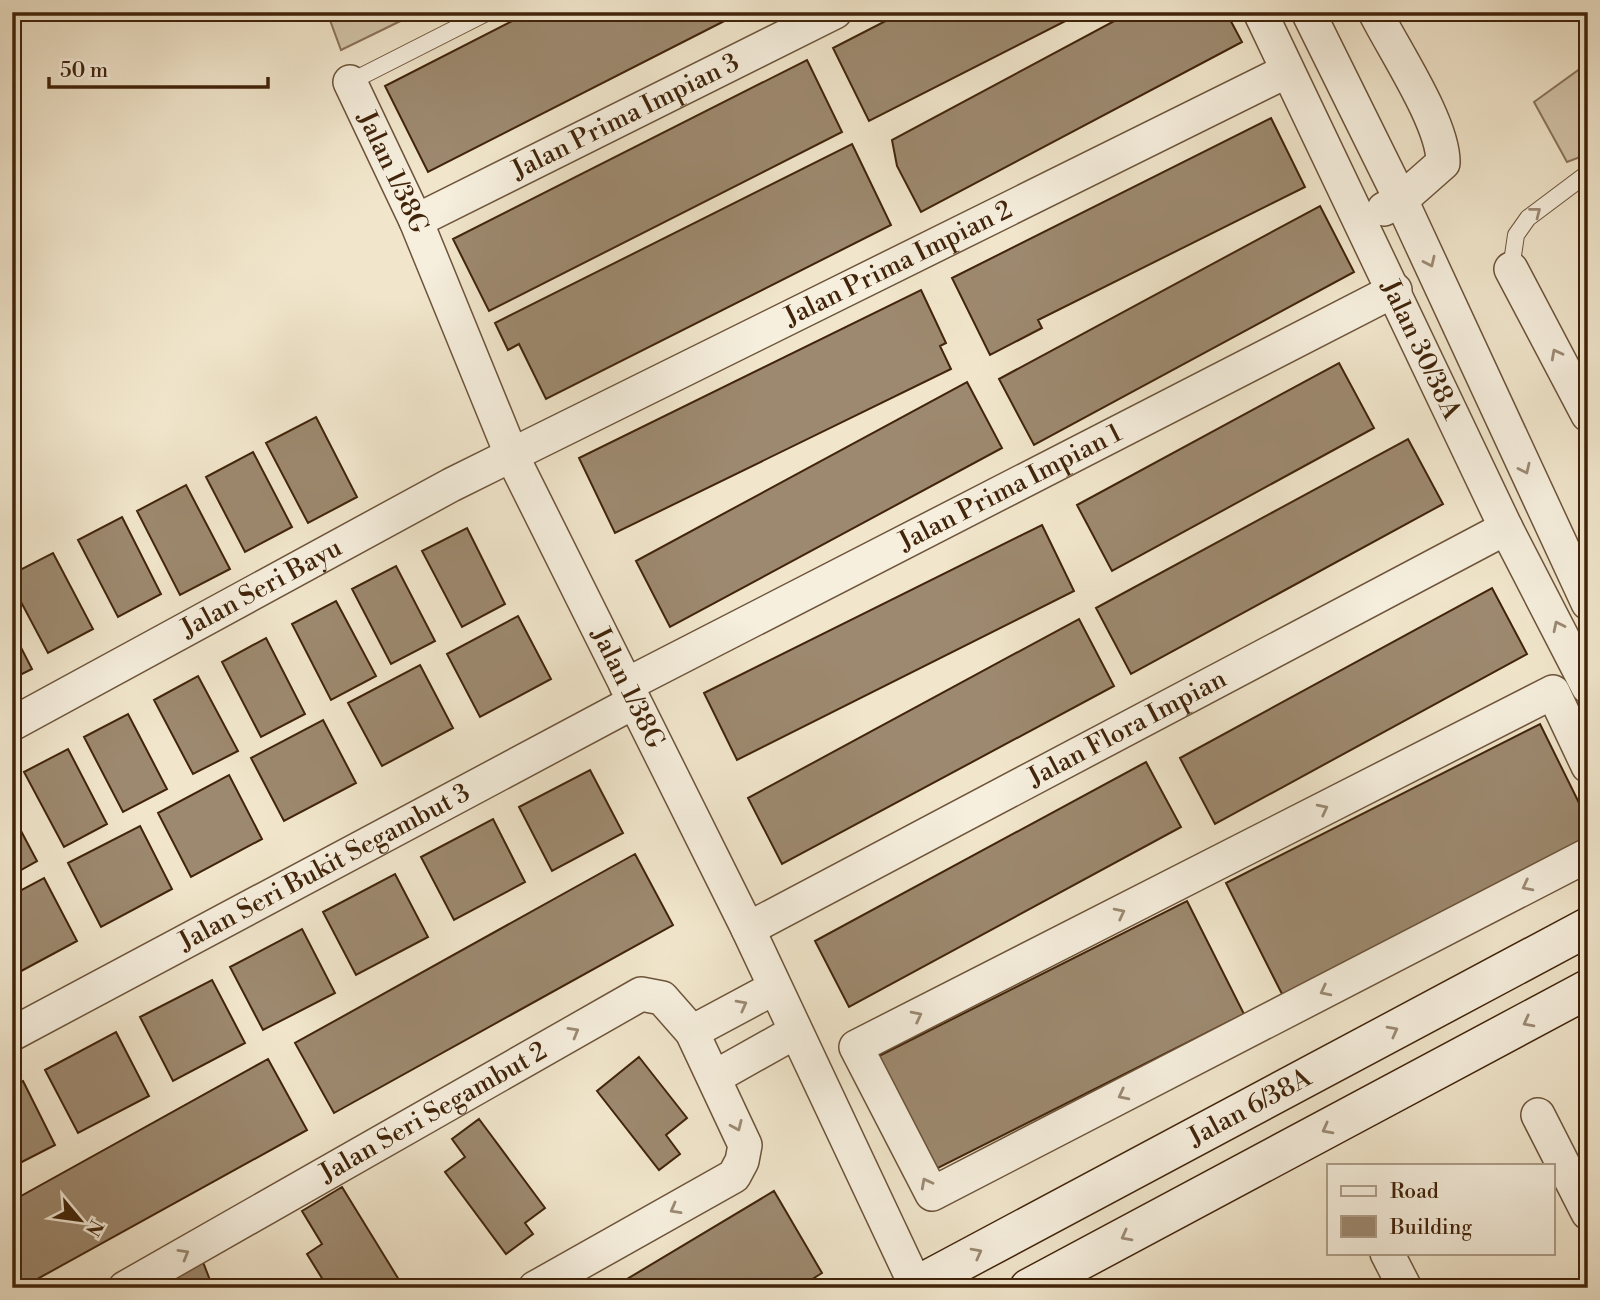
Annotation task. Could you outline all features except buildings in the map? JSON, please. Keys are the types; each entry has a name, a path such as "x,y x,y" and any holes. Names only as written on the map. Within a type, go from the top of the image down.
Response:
{"street":[{"name":"Jalan Prima Impian 3","path":"416,221 835,12"},
{"name":"Jalan 30/38A","path":"1260,12 1358,222 1395,290 1506,528 1586,682"},
{"name":"Jalan 30/38A","path":"1308,12 1580,565 1588,603"},
{"path":"1358,222 1401,200 1443,163 1443,149 1435,127 1375,12"},
{"name":"Jalan Prima Impian 2","path":"512,456 1287,71"},
{"name":"Jalan 1/38G","path":"350,82 416,221 512,456 748,929 915,1287"},
{"path":"1511,269 1588,415"},
{"name":"Jalan Prima Impian 1","path":"630,694 1395,290"},
{"name":"Jalan Seri Bayu","path":"12,724 451,485 512,456"},
{"name":"Jalan Flora Impian","path":"748,929 1506,528"},
{"path":"1539,589 1580,565"},
{"path":"1586,682 1553,692 856,1047 932,1194 1588,855"},
{"path":"1553,692 1588,766"},
{"name":"Jalan Seri Bukit Segambut 3","path":"12,1034 630,694"},
{"name":"Jalan 6/38A","path":"915,1287 1588,927"},
{"path":"692,1032 774,988"},
{"path":"1029,1288 1588,989"},
{"name":"Jalan Seri Segambut 2","path":"125,1288 641,994 662,998 692,1032 745,1145 734,1176 535,1288"},
{"path":"715,1077 795,1032"},
{"path":"1538,1115 1588,1213"},
{"path":"1388,1254 1405,1288"}],"lane":[{"path":"350,82 488,12"},
{"path":"1511,269 1516,235 1528,218 1588,173"}],"shaded area":[{"path":"327,12 419,12 341,50"},
{"path":"1588,63 1588,154 1567,162 1534,102"}]}
